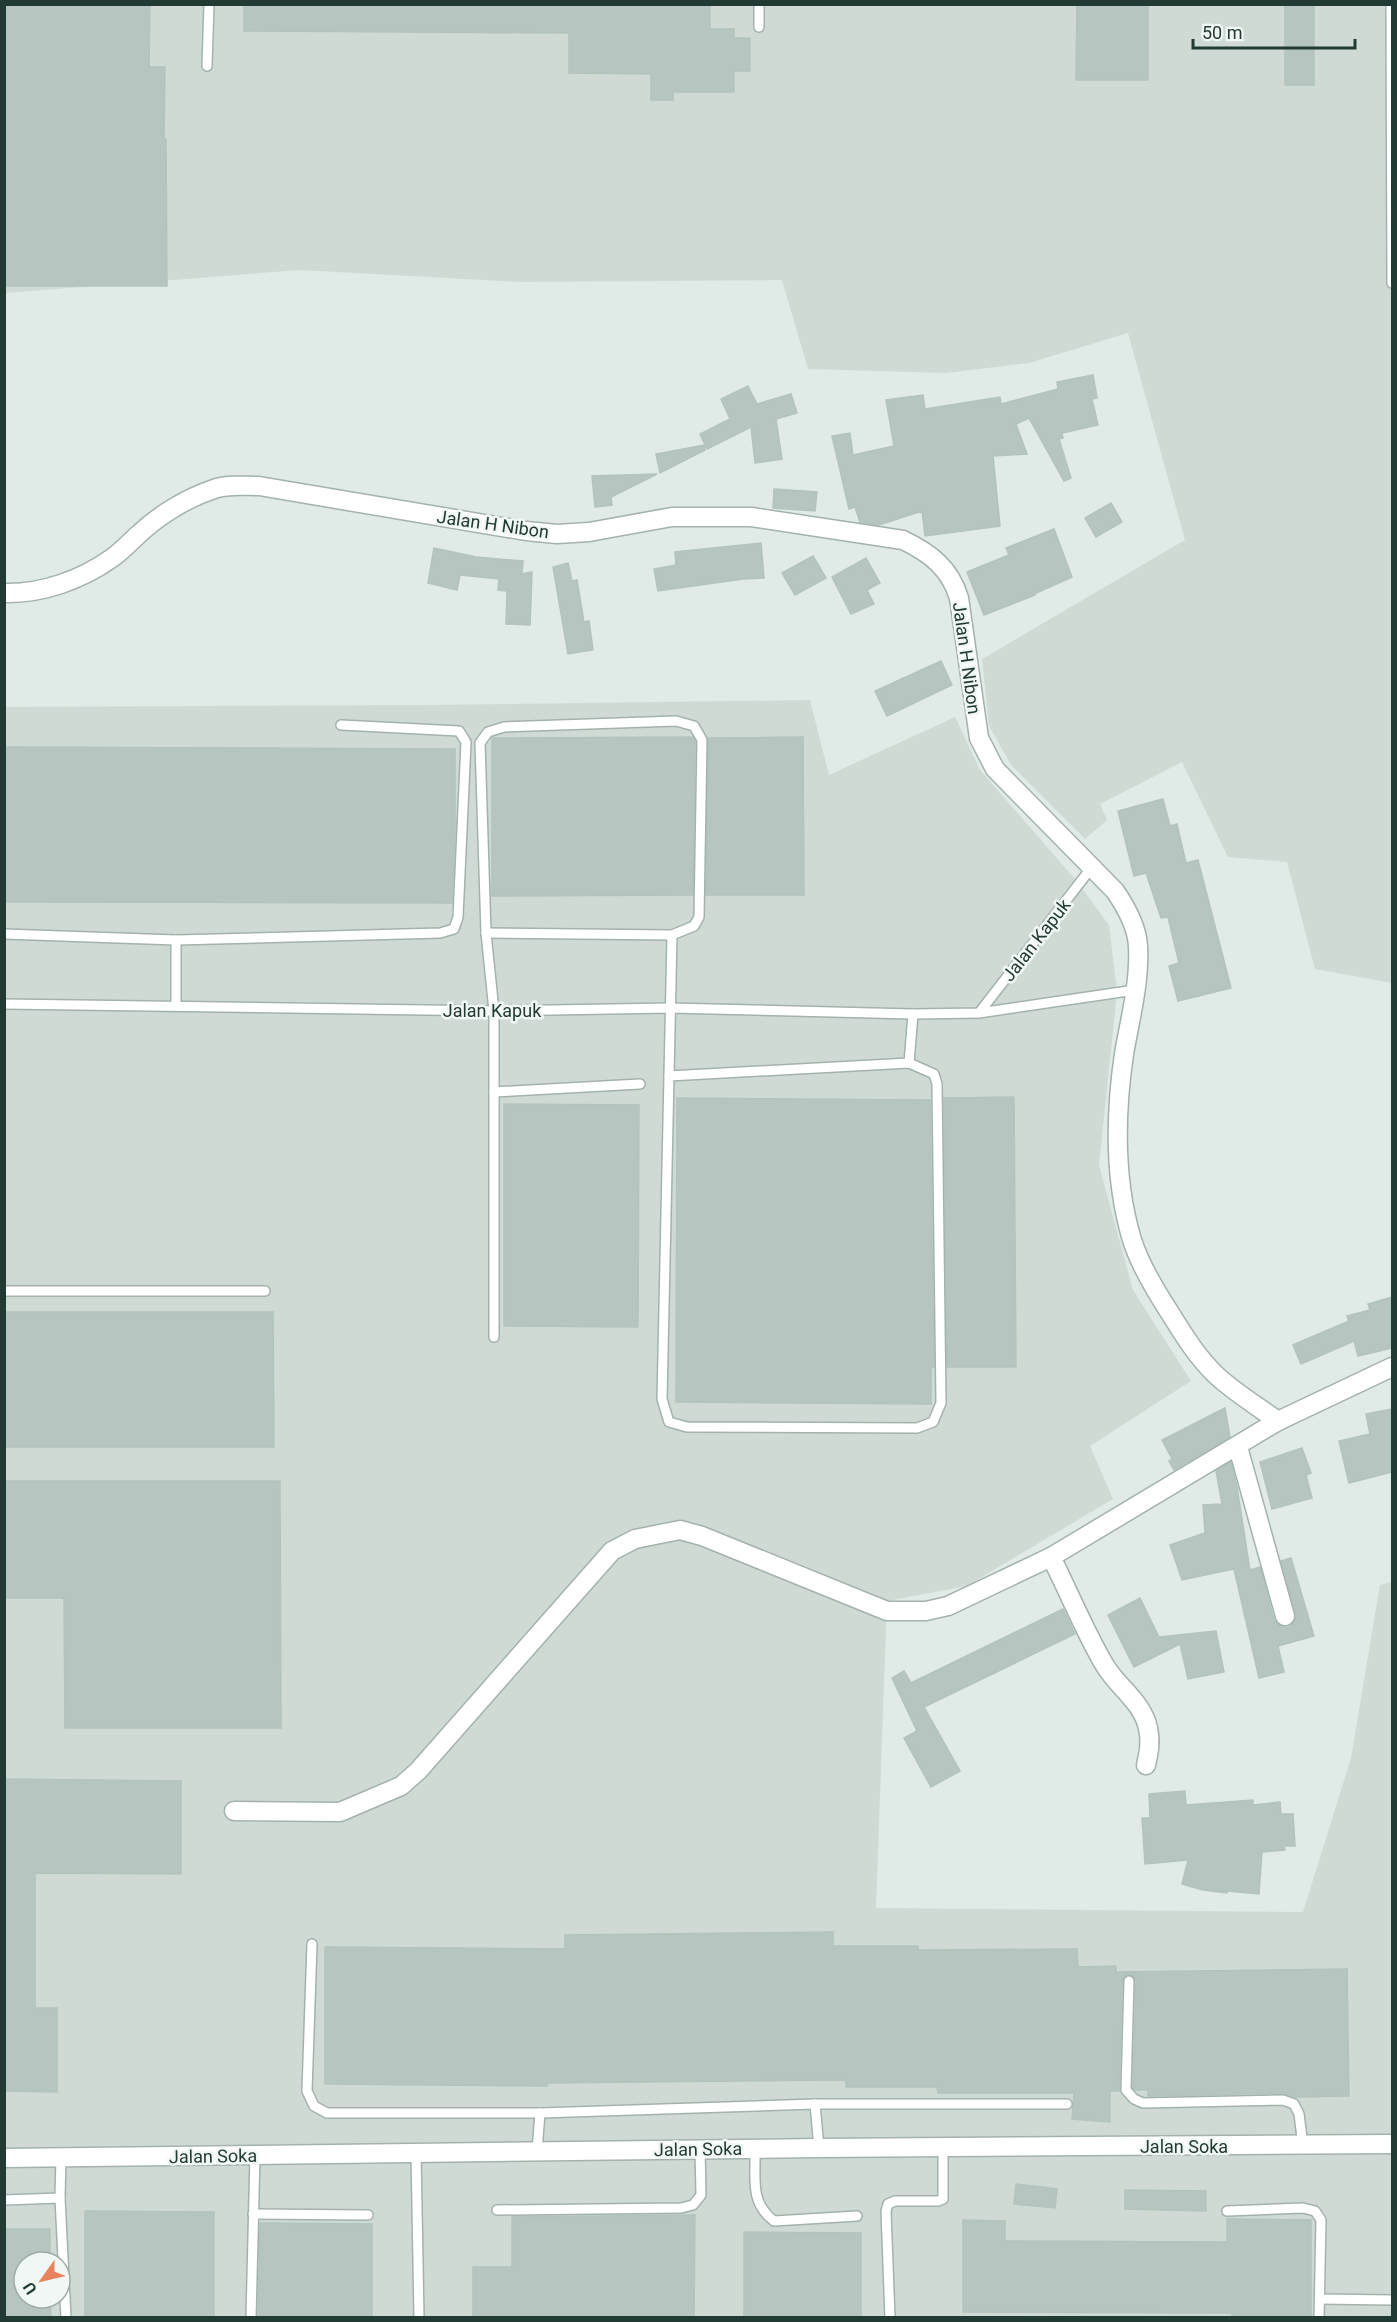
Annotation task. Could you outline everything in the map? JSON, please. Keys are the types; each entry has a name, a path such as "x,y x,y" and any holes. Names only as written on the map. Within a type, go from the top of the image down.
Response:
{"street":[{"name":"Jalan H Nibon","path":"4,593 44,590 67,582 110,559 141,532 184,502 214,489 233,485 259,486 526,531 557,534 589,532 672,517 751,517 903,540 929,554 945,569 954,583 959,598 976,724 986,754 995,770 1115,891 1127,909 1134,928 1138,945 1135,990 1124,1057 1118,1131 1122,1194 1133,1241 1153,1286 1195,1352 1216,1375 1278,1421"},
{"path":"234,1811 340,1812 401,1786 418,1771 612,1551 635,1539 680,1530 702,1536 887,1611 926,1611 948,1606 1051,1557 1278,1421 1392,1367"},
{"path":"1238,1447 1285,1616"},
{"path":"1051,1557 1104,1665 1133,1699 1148,1727 1150,1745 1146,1764"},
{"name":"Jalan Soka","path":"4,2158 943,2146 1392,2144"}],"lane":[{"path":"207,66 209,4"},
{"path":"759,4 759,27"},
{"path":"1391,4 1392,283"},
{"path":"486,933 672,935 694,926 699,917 702,740 694,726 676,722 504,727 488,732 480,743 486,933 494,1011 494,1337"},
{"path":"4,934 176,940 440,933 454,929 458,916 466,742 459,732 341,724"},
{"name":"Jalan Kapuk","path":"979,1013 1092,867"},
{"path":"669,1076 909,1063 934,1074 937,1084 941,1403 933,1422 917,1428 687,1427 669,1422 662,1399 672,935"},
{"path":"176,940 176,1005"},
{"name":"Jalan Kapuk","path":"4,1004 494,1011 670,1008 913,1014 979,1013 1135,990"},
{"path":"909,1063 913,1014"},
{"path":"494,1092 640,1084"},
{"path":"4,1291 265,1291"},
{"path":"312,1944 307,2091 314,2106 327,2113 540,2113 815,2104 1067,2104"},
{"path":"1129,1981 1126,2090 1134,2099 1143,2103 1283,2100 1294,2104 1299,2114 1303,2146"},
{"path":"815,2104 819,2148"},
{"path":"537,2151 540,2113"},
{"path":"890,2318 886,2211 888,2204 895,2201 943,2199 943,2146"},
{"path":"497,2211 681,2208 693,2205 701,2195 700,2149"},
{"path":"754,2149 756,2200 763,2213 774,2221 857,2216"},
{"path":"416,2152 419,2318"},
{"path":"251,2318 255,2155"},
{"path":"61,2158 60,2198 66,2318"},
{"path":"4,2200 60,2198"},
{"path":"1227,2211 1303,2208 1315,2211 1321,2220 1319,2318"},
{"path":"253,2214 368,2215"},
{"path":"1320,2299 1392,2300"}],"shaded area":[{"path":"5,5 1392,5 1392,983 1315,969 1287,862 1228,857 1182,762 1100,804 1107,820 1085,839 1011,765 989,726 982,659 1185,540 1128,333 1029,363 946,373 808,369 782,280 519,282 300,270 5,293"},
{"path":"810,700 829,775 955,717 980,770 1075,879 1109,925 1117,992 1099,1165 1133,1290 1191,1381 1090,1446 1113,1499 967,1586 887,1601 876,1908 1303,1912 1351,1758 1380,1585 1392,1582 1392,2317 5,2317 4,707"}],"building":[{"path":"4,4 150,4 149,67 165,67 167,286 4,286"},
{"path":"244,4 710,4 710,29 734,29 734,38 750,38 750,71 734,71 734,92 673,92 673,100 651,100 651,74 569,73 569,33 244,31"},
{"path":"1077,4 1148,4 1148,80 1076,80"},
{"path":"1285,4 1314,4 1314,85 1285,85"},
{"path":"1093,375 1097,398 1092,399 1098,425 1062,433 1063,438 1059,439 1071,478 1064,481 1029,418 1016,424 1027,454 993,456 1000,526 925,536 922,511 879,525 860,522 855,507 849,509 832,436 850,433 853,455 894,446 886,400 923,395 925,409 1000,397 1001,404 1058,389 1057,382"},
{"path":"748,386 757,404 791,394 797,413 776,419 782,459 755,463 751,427 707,449 700,434 730,419 721,399"},
{"path":"704,445 705,450 660,473 656,454"},
{"path":"657,474 611,497 612,505 595,507 592,476"},
{"path":"774,489 817,492 815,511 773,508"},
{"path":"1111,503 1122,522 1096,537 1085,518"},
{"path":"1054,529 1072,577 1035,595 984,615 967,572 1009,555 1006,548"},
{"path":"761,543 764,578 658,591 654,569 676,565 675,552"},
{"path":"434,548 476,557 523,561 522,574 532,572 530,625 506,624 507,591 498,590 499,579 460,575 457,590 428,583"},
{"path":"813,556 826,578 795,595 782,573"},
{"path":"866,558 880,583 867,590 874,604 851,614 832,577"},
{"path":"568,563 572,581 577,580 584,622 589,621 593,650 568,654 553,567"},
{"path":"941,661 952,685 887,716 875,691"},
{"path":"693,737 695,742 693,895 492,896 492,738"},
{"path":"803,737 804,895 706,895 708,738"},
{"path":"4,747 455,749 452,903 4,902"},
{"path":"1163,799 1170,826 1177,824 1186,863 1198,860 1231,988 1178,1001 1169,966 1179,963 1168,917 1161,918 1146,873 1134,876 1118,811"},
{"path":"1014,1097 1016,1367 947,1367 944,1098"},
{"path":"677,1098 930,1100 934,1367 931,1367 931,1404 676,1402"},
{"path":"504,1104 639,1105 638,1327 504,1326"},
{"path":"1392,1297 1392,1348 1358,1356 1354,1341 1301,1364 1293,1345 1349,1321 1347,1316 1370,1310 1368,1304"},
{"path":"4,1312 273,1312 274,1447 4,1447"},
{"path":"1225,1408 1230,1437 1174,1470 1169,1461 1172,1459 1162,1440"},
{"path":"1392,1409 1392,1472 1349,1483 1339,1441 1370,1434 1366,1414"},
{"path":"1302,1448 1311,1473 1306,1475 1312,1498 1272,1509 1260,1462"},
{"path":"1231,1462 1250,1570 1260,1567 1274,1620 1282,1627 1289,1627 1296,1614 1281,1561 1291,1558 1314,1636 1278,1646 1284,1672 1259,1678 1234,1569 1182,1580 1170,1545 1205,1533 1203,1505 1222,1504 1216,1471"},
{"path":"4,1481 280,1481 281,1728 65,1728 64,1598 4,1598"},
{"path":"1140,1598 1159,1637 1216,1631 1224,1672 1188,1679 1180,1644 1134,1667 1108,1615"},
{"path":"1063,1609 1075,1634 924,1707 960,1771 931,1787 904,1738 917,1731 892,1678 904,1671 911,1683"},
{"path":"4,1779 181,1781 181,1874 35,1873 35,2008 57,2008 57,2092 4,2091"},
{"path":"1185,1791 1186,1805 1253,1800 1253,1805 1280,1802 1281,1814 1293,1814 1295,1846 1284,1846 1285,1850 1262,1852 1259,1894 1203,1890 1182,1884 1188,1860 1145,1864 1142,1818 1150,1818 1149,1794"},
{"path":"833,1932 833,1946 918,1946 918,1950 1077,1949 1078,1967 1116,1966 1116,1972 1347,1969 1349,2096 1295,2097 1283,2093 1148,2096 1148,2090 1135,2090 1133,2088 1136,1981 1129,1974 1122,1981 1119,2091 1110,2091 1110,2122 1072,2119 1074,2093 938,2093 937,2087 846,2087 846,2080 547,2083 547,2086 325,2084 325,1947 565,1949 565,1935"},
{"path":"1016,2184 1057,2189 1055,2208 1014,2204"},
{"path":"1125,2190 1206,2191 1206,2211 1125,2209"},
{"path":"85,2211 214,2212 214,2318 85,2318"},
{"path":"695,2215 694,2318 473,2318 473,2267 512,2267 512,2217"},
{"path":"1227,2219 1311,2220 1311,2318 1232,2318 1232,2313 963,2312 963,2220 1005,2221 1005,2241 1227,2242"},
{"path":"260,2223 372,2224 372,2318 258,2318"},
{"path":"4,2229 50,2229 50,2250 12,2250 12,2310 51,2310 51,2318 4,2318"},
{"path":"744,2232 861,2233 861,2318 744,2318"}]}
